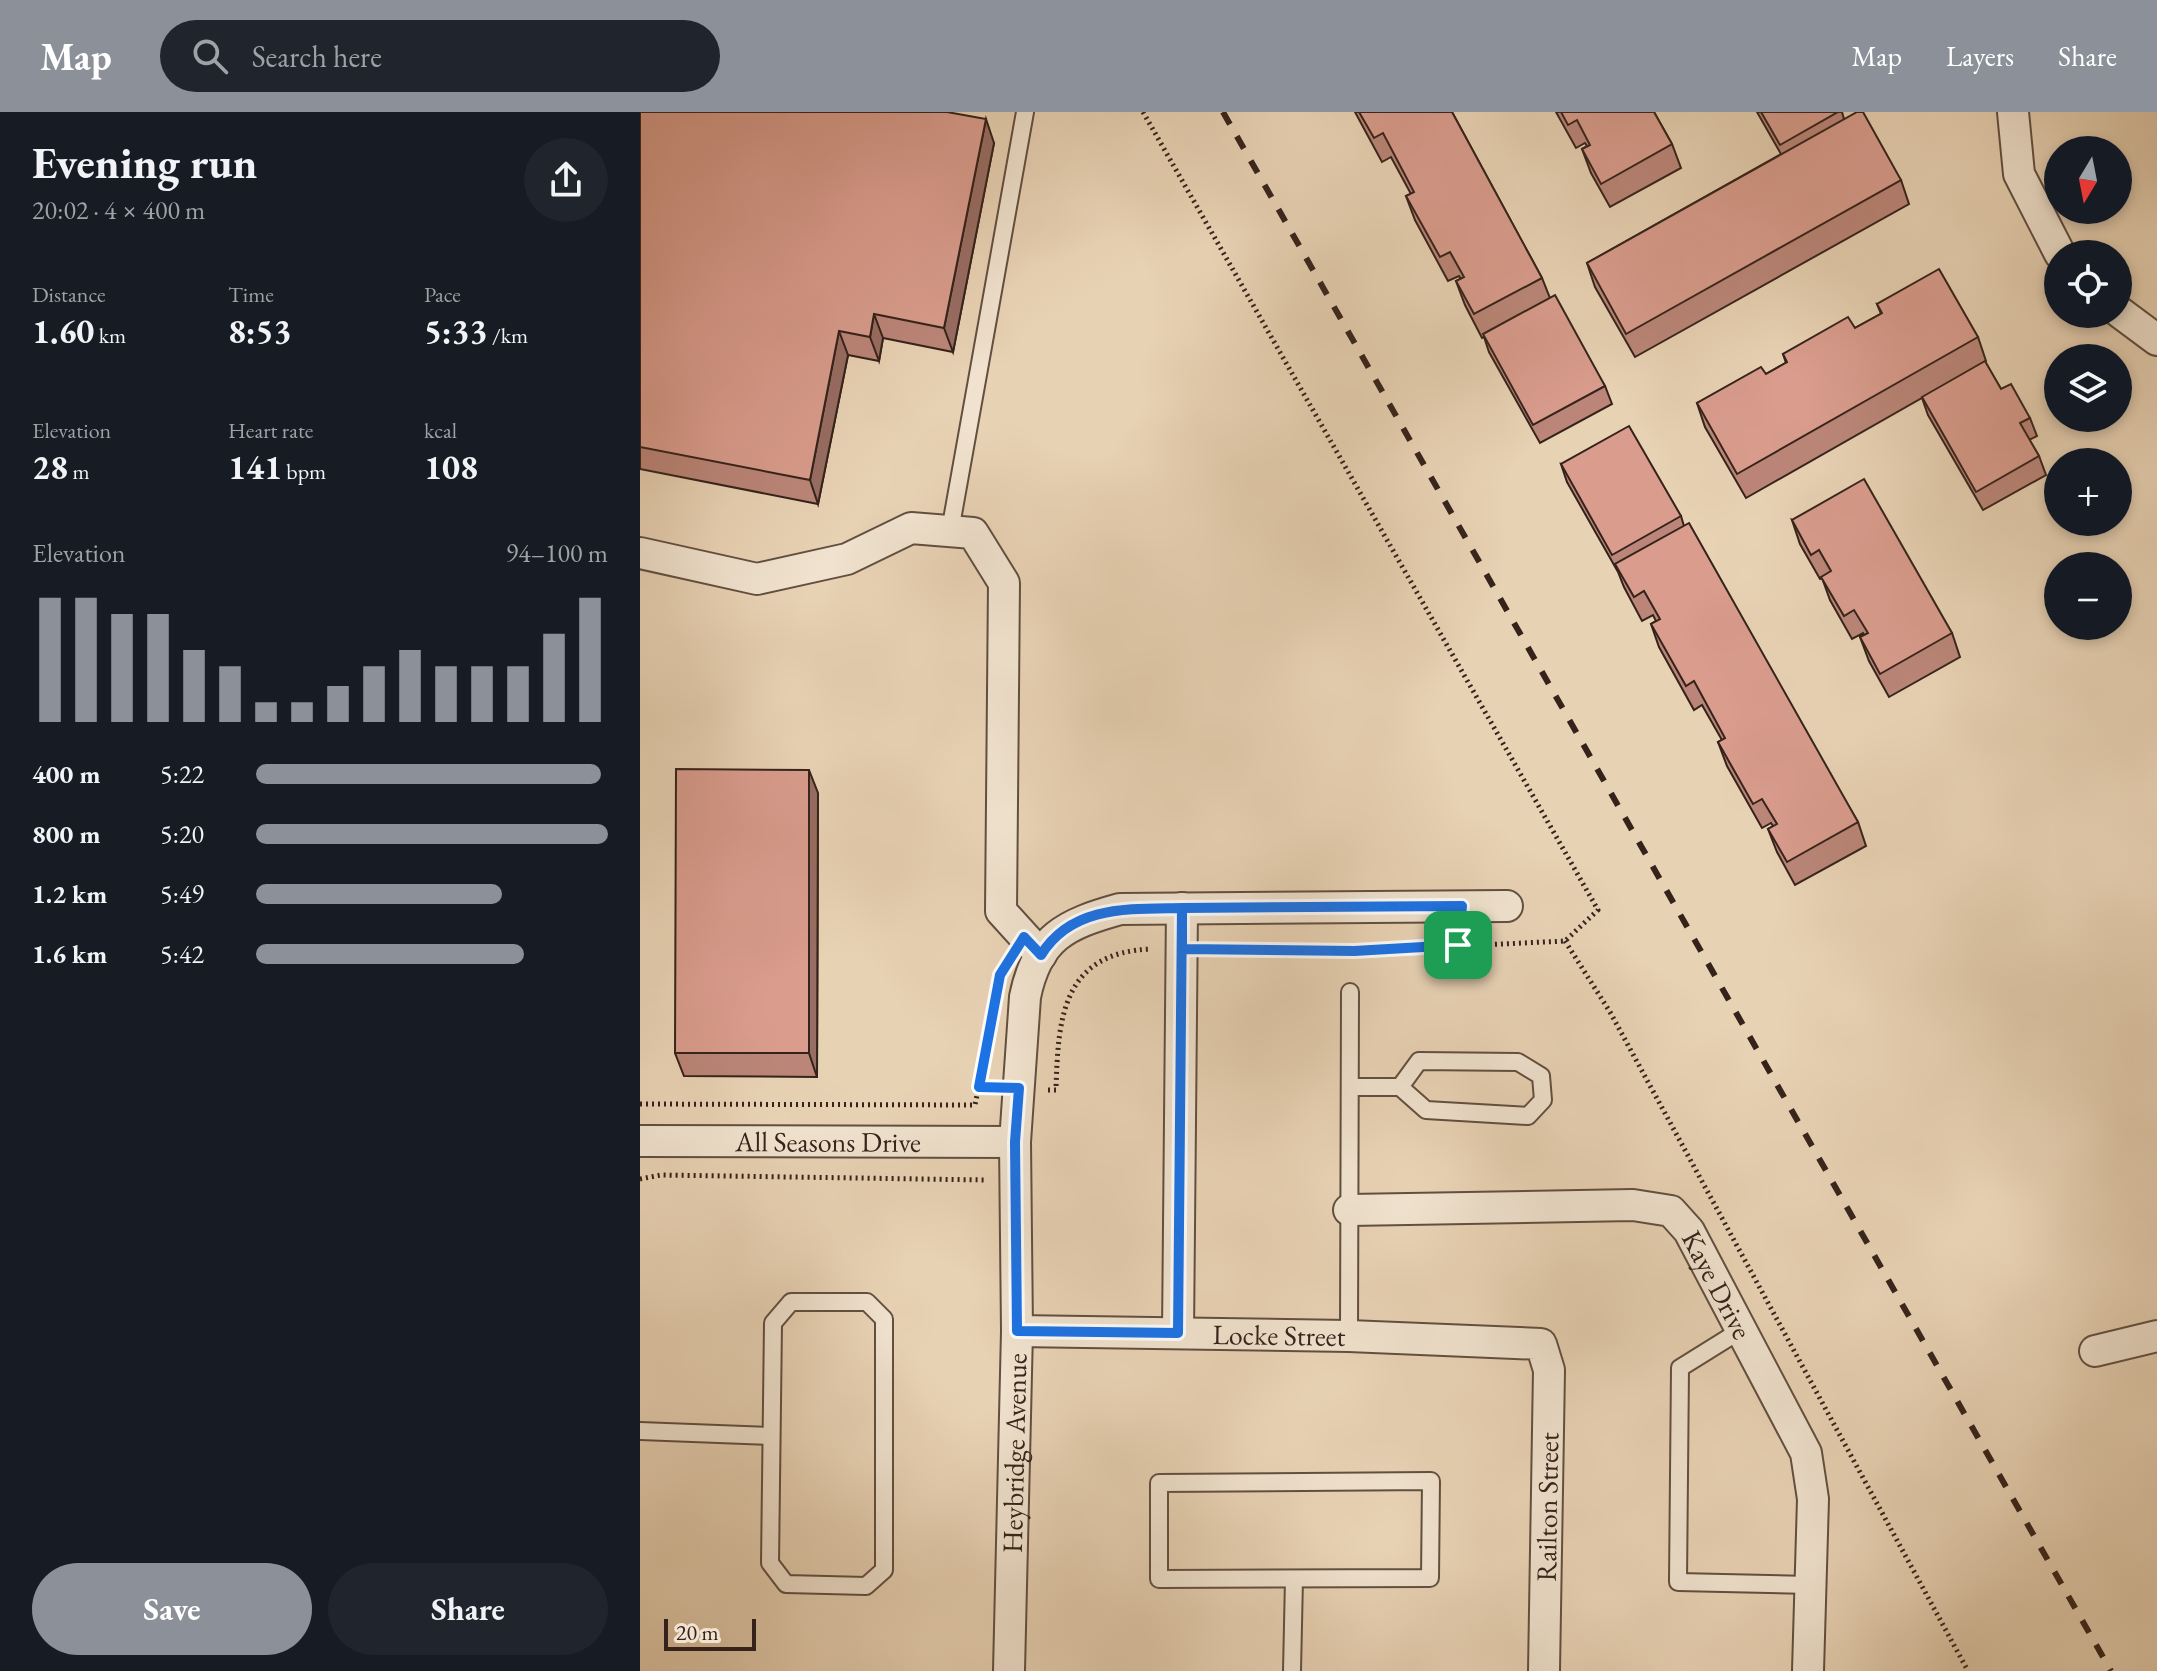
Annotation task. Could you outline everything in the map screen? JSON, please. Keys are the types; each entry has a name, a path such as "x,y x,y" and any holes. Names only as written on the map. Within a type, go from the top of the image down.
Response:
{"street":[{"path":"2013,112 2019,174 2053,240"},
{"path":"2132,321 2157,340"},
{"path":"640,553 757,579 847,559 911,528 973,533 1004,583 1001,911 1041,955"},
{"name":"Heybridge Avenue","path":"1009,1671 1017,1331 1015,1142 1029,975 1054,935 1078,920 1120,909 1507,906"},
{"path":"1178,1333 1182,908"},
{"name":"All Seasons Drive","path":"640,1141 1015,1142"},
{"name":"Kaye Drive","path":"1349,1210 1633,1205 1671,1211 1689,1231 1806,1453 1813,1499 1808,1671"},
{"name":"Locke Street","path":"1017,1331 1349,1336 1541,1344"},
{"path":"2095,1351 2157,1336"},
{"name":"Railton Street","path":"1541,1344 1549,1370 1544,1671"}],"lane":[{"path":"950,531 1025,112"},
{"path":"1349,1336 1350,992"},
{"path":"1350,1087 1400,1087 1426,1110 1528,1116 1543,1100 1541,1076 1518,1062 1419,1061 1400,1087"},
{"path":"791,1302 867,1302 884,1319 884,1570 866,1586 786,1584 770,1563 770,1436 773,1323 791,1302"},
{"path":"1741,1330 1680,1368 1678,1582 1810,1585"},
{"path":"640,1431 770,1436"},
{"path":"1431,1481 1430,1578 1294,1579 1159,1579 1159,1483 1431,1481"},
{"path":"1292,1671 1294,1579"}],"path":[{"path":"979,1087 1056,1090 1057,1040 1063,1008 1076,983 1124,950 1354,951 1565,941 1598,910 1143,112"},
{"path":"1458,945 1462,906"},
{"path":"1565,941 1610,1012 1968,1671"},
{"path":"640,1104 975,1105 992,1017"},
{"path":"640,1179 661,1175 986,1180"}],"building":[{"path":"640,112 947,112 986,119 944,328 874,314 870,337 839,331 810,480 640,447"},
{"path":"1359,112 1452,112 1542,278 1474,314 1456,281 1464,277 1450,252 1440,257 1406,196 1414,192 1383,133 1374,138"},
{"path":"1561,112 1654,112 1672,144 1601,184 1582,149 1590,145 1577,120 1568,125"},
{"path":"1761,112 1838,112 1780,145"},
{"path":"1857,112 1863,112 1901,180 1626,334 1587,263"},
{"path":"1939,269 1978,337 1737,474 1697,403 1761,367 1766,374 1787,362 1783,354 1848,317 1855,328 1882,313 1877,304"},
{"path":"1555,295 1605,386 1533,425 1483,334"},
{"path":"1985,361 2001,389 2011,384 2030,418 2020,423 2039,456 1976,492 1922,397"},
{"path":"1629,426 1681,516 1612,555 1561,464"},
{"path":"1864,479 1952,633 1880,674 1860,637 1868,633 1854,610 1844,616 1821,577 1831,571 1819,550 1811,555 1792,520"},
{"path":"1689,523 1858,822 1787,862 1768,829 1777,824 1762,799 1753,804 1718,742 1725,738 1694,681 1686,686 1651,624 1660,619 1644,591 1634,597 1615,564"},
{"path":"676,769 809,770 809,1053 675,1053"}],"railway":[{"path":"1223,112 2111,1671"}],"route":[{"path":"1458,945 1354,951 1182,949 1182,908 1120,909 1078,920 1054,935 1041,955 1024,937 1000,975 979,1087 1019,1088 1015,1142 1017,1331 1178,1333 1182,908 1462,906 1458,945"}]}
